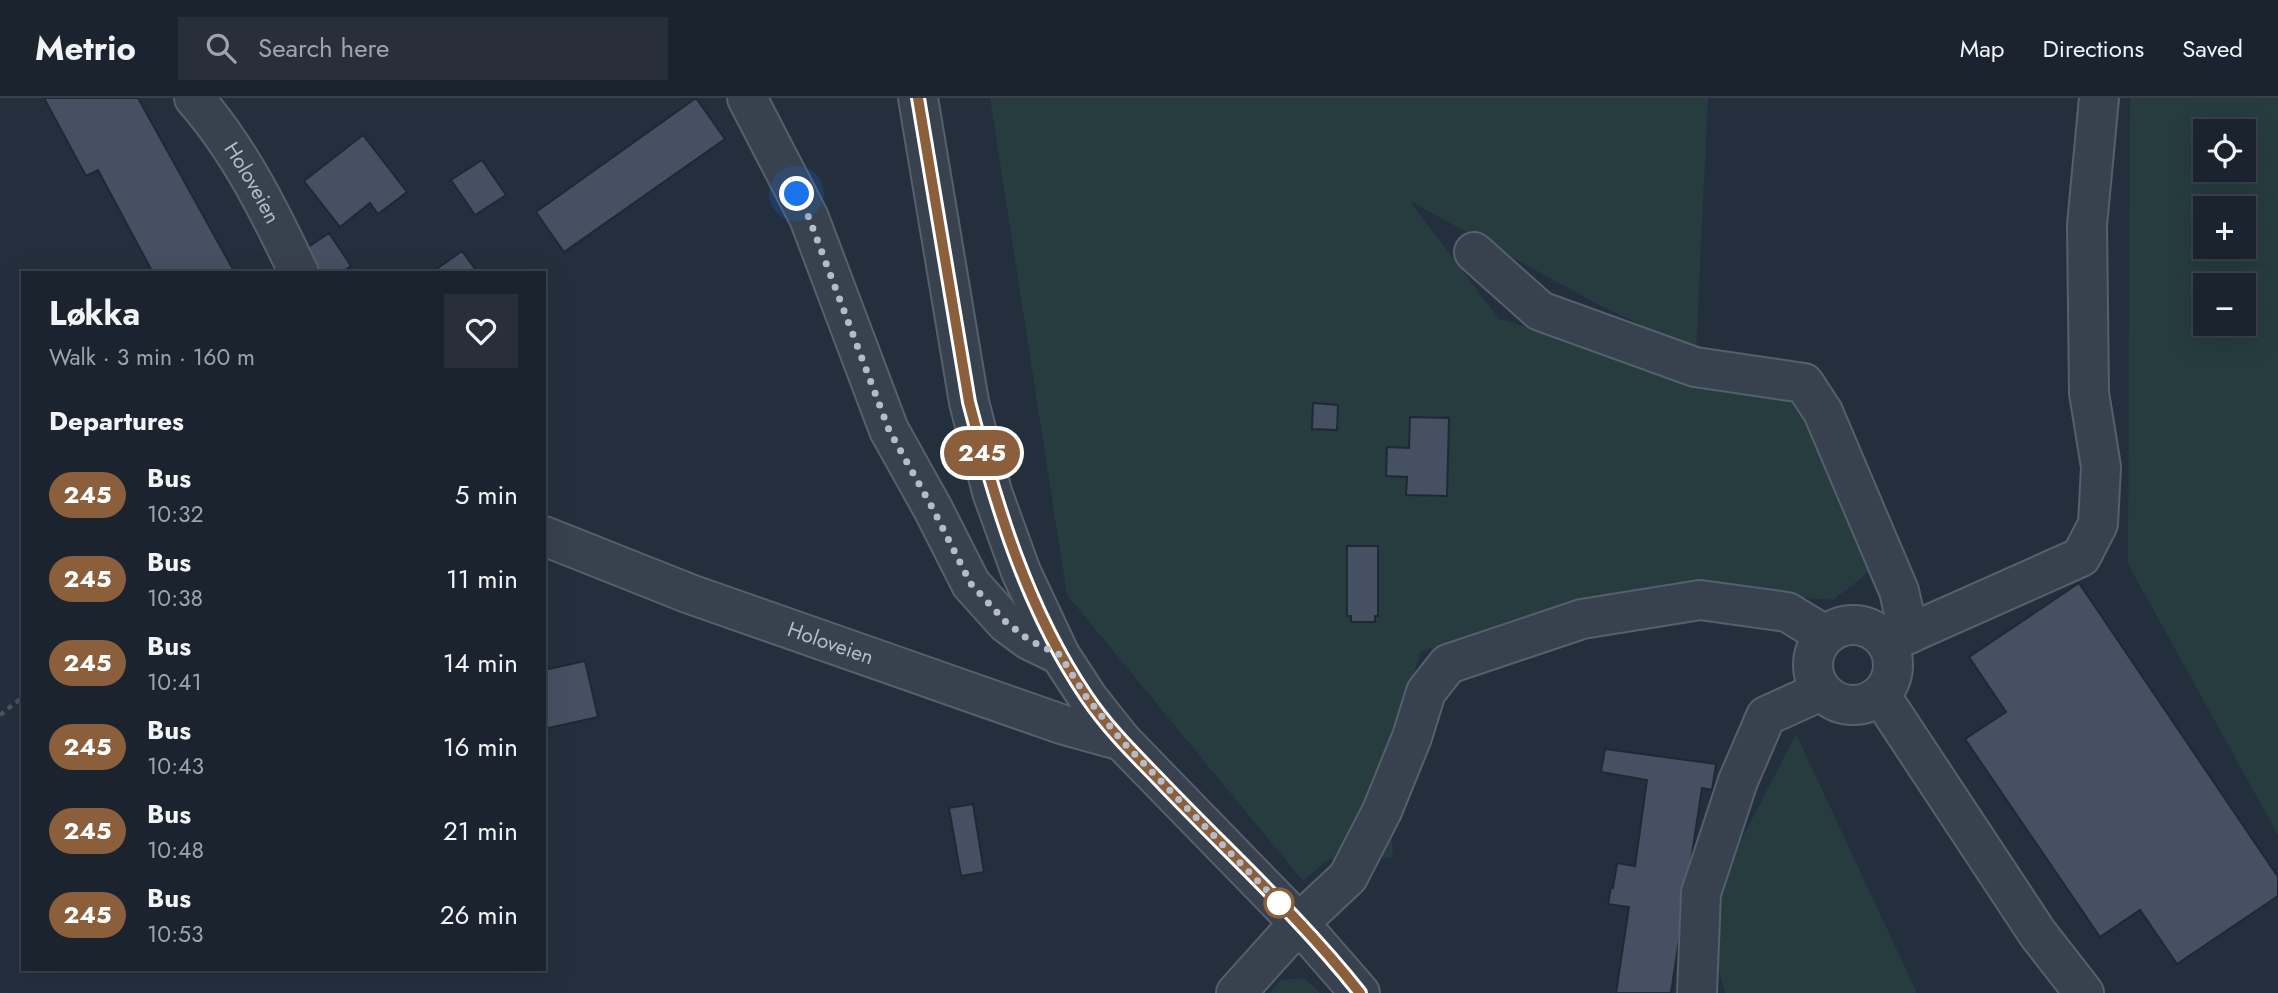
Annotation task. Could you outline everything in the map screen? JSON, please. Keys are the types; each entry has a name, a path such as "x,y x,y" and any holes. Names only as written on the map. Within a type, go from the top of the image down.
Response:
{"street":[{"name":"Holoveien","path":"194,98 208,114 267,206 298,271"},
{"path":"747,98 809,218 889,430 971,584 1006,622 1029,640 1060,655"},
{"path":"918,98 969,402 986,466 1021,572 1060,655 1087,698 1122,741 1299,923 1360,993"},
{"path":"1474,252 1540,311 1695,367 1804,383 1823,412 1899,591 1898,638 1891,680 1881,696 1861,705 1839,704 1821,691 1813,672 1814,652 1825,635 1846,625 1870,628 1898,638 2081,557 2098,524 2101,467 2089,393 2087,225 2099,98"},
{"name":"Holoveien","path":"546,537 701,598 1061,724 1122,741"},
{"path":"1236,993 1299,923 1348,877 1382,811 1412,737 1426,692 1448,664 1582,620 1700,600 1787,612 1825,635"},
{"path":"1697,993 1701,893 1738,781 1766,716 1821,691"},
{"path":"1881,696 2038,934 2084,993"}],"path":[{"path":"0,715 21,699"}],"green space":[{"path":"990,98 1708,98 1696,351 1599,305 1410,201 1499,319 1798,403 1873,569 1833,600 1680,587 1421,651 1386,759 1393,858 1329,859 1303,881 1067,595"},
{"path":"2130,98 2278,98 2278,835 2128,564"},
{"path":"1796,734 1917,993 1725,993 1704,912"},
{"path":"1304,978 1320,993 1270,993 1281,980"}],"building":[{"path":"44,98 138,98 234,271 152,271 98,170 86,176"},
{"path":"696,98 725,139 564,252 536,212"},
{"path":"363,135 407,192 378,214 370,203 340,227 304,181"},
{"path":"482,160 506,195 475,215 451,180"},
{"path":"329,233 351,266 344,271 310,271 298,254"},
{"path":"462,251 477,271 434,271"},
{"path":"1313,403 1338,405 1337,430 1312,429"},
{"path":"1410,417 1449,418 1447,496 1406,495 1407,477 1386,476 1387,447 1409,448"},
{"path":"1347,546 1378,546 1378,616 1375,616 1375,622 1351,622 1351,616 1347,616"},
{"path":"2079,583 2278,877 2278,896 2177,964 2140,910 2100,937 1965,739 2006,712 1969,657"},
{"path":"585,661 598,717 546,729 546,670"},
{"path":"1605,749 1716,764 1712,790 1702,788 1671,993 1616,993 1629,907 1608,904 1617,863 1635,866 1647,780 1601,772"},
{"path":"973,804 984,872 961,876 949,808"}],"bus line":[{"name":"245","path":"918,98 969,402 992,492 1021,572 1060,655 1087,698 1122,741 1299,923 1360,993"}],"route":[{"path":"797,194 809,218 889,430 971,584 1006,622 1029,640 1060,655 1087,698 1122,741 1282,906 1279,903"}]}
